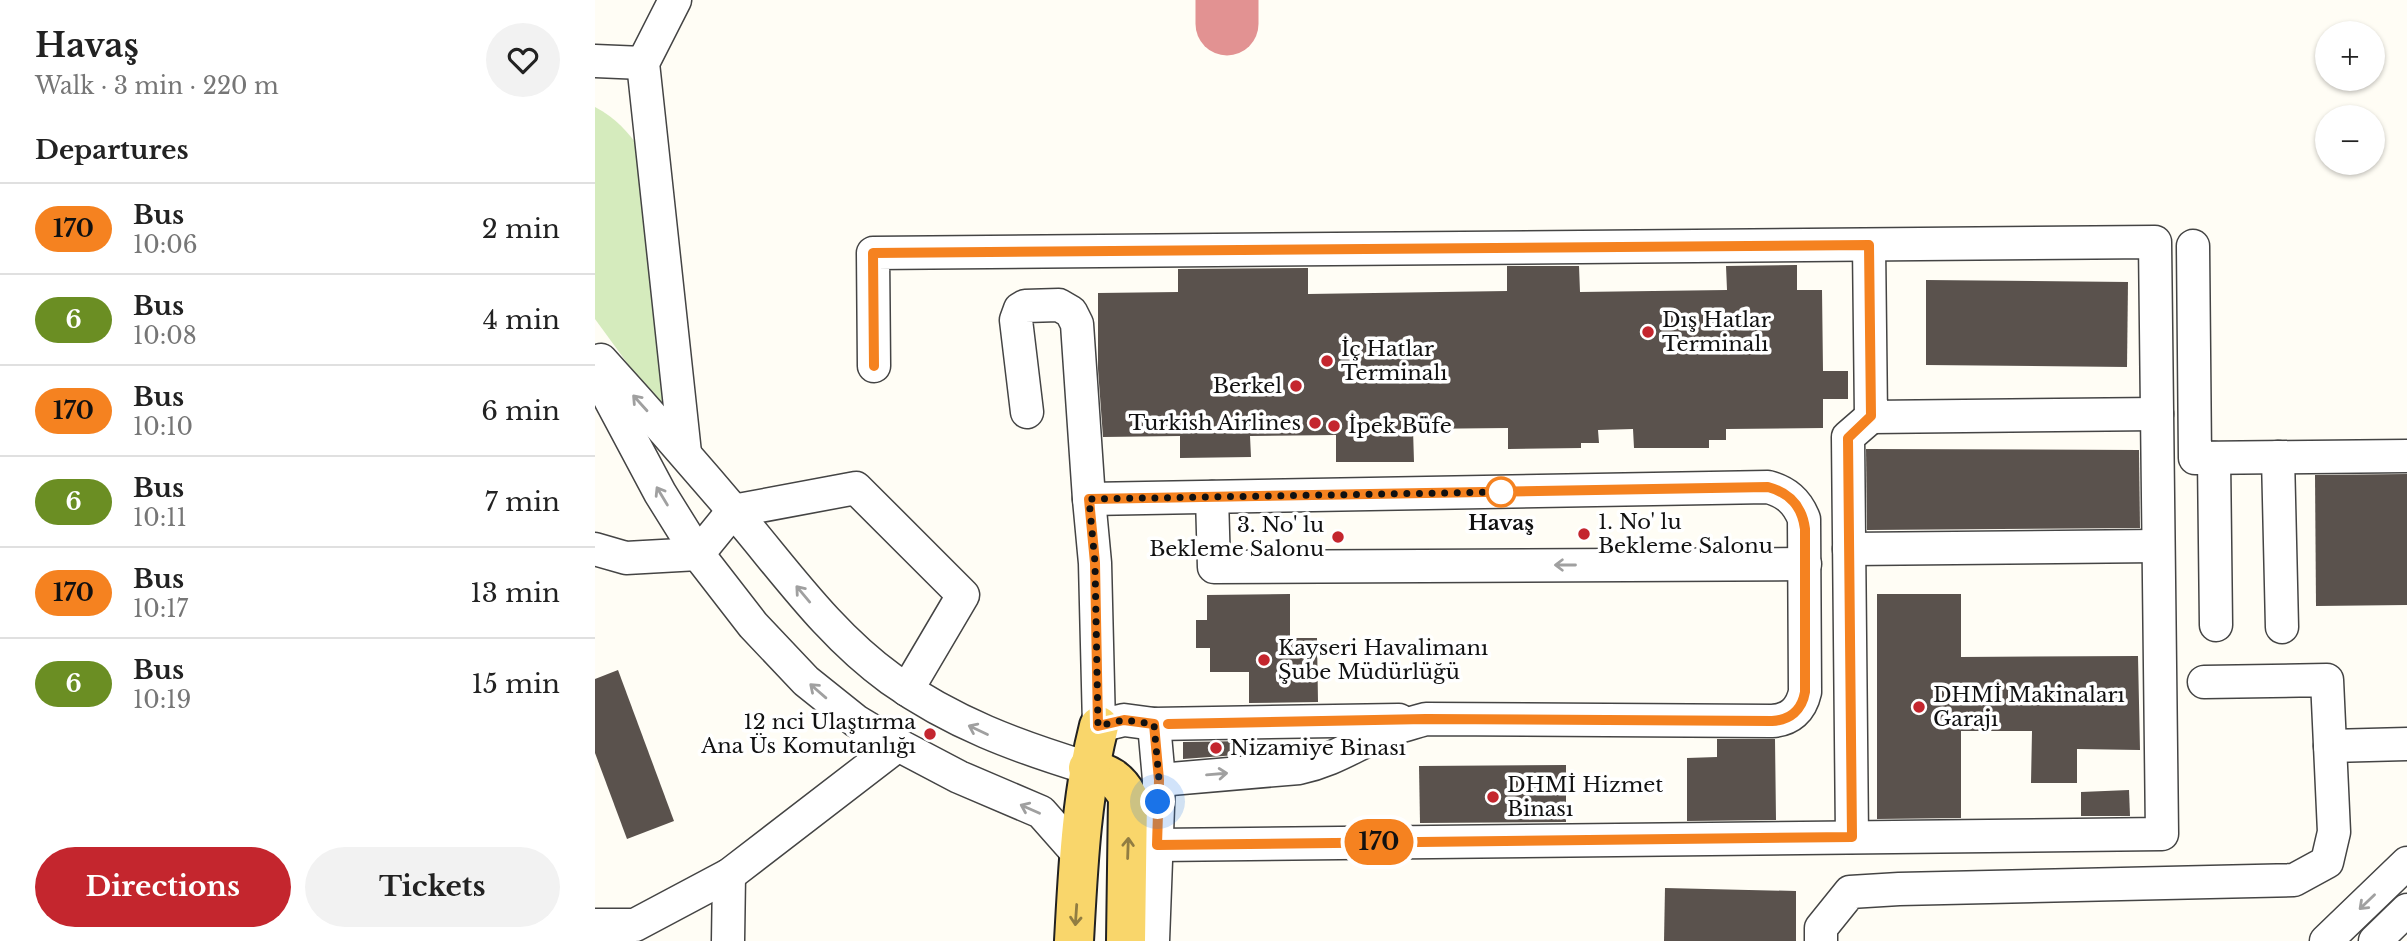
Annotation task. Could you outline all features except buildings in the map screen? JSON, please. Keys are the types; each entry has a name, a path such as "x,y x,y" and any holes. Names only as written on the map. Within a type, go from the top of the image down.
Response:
{"main road":[{"path":"1074,941 1088,768 1098,726"},
{"path":"1088,768 1111,776 1119,782 1128,797 1126,941"}],"lane":[{"path":"675,0 643,63 685,453"},
{"path":"595,61 643,63"},
{"path":"874,366 873,253 2155,242 2162,834 1157,845"},
{"path":"1869,245 1871,416"},
{"path":"2193,246 2195,458 2407,456"},
{"path":"1027,412 1016,320 1020,309 1025,306 1059,305 1071,312 1077,324 1089,499 1095,563 1098,726 1124,720 1154,724 1426,719 1772,721 1788,718 1800,707 1805,692 1805,529 1801,510 1787,495 1768,487 1089,499"},
{"path":"595,354 685,453 833,628 860,654 907,690 950,716 1015,745 1088,768"},
{"path":"595,371 660,493 698,554 753,625 806,681 856,721 898,746 959,777 1041,812 1079,855"},
{"path":"1852,837 1848,438 1871,416 2157,414"},
{"path":"2278,457 2282,627"},
{"path":"2214,458 2215,625"},
{"path":"595,549 626,558 698,554 733,511 856,488 963,595 907,690"},
{"path":"1212,497 1214,567 1805,564"},
{"path":"1849,549 2158,546"},
{"path":"1821,941 1821,928 1850,892 2294,880 2327,862 2334,832 2327,680 2204,682"},
{"path":"1159,780 1299,768 1321,763 1384,733 1426,719"},
{"path":"1153,941 1159,780 1154,724"},
{"path":"2330,746 2407,744"},
{"path":"595,925 642,933 729,875 898,746"},
{"path":"2326,941 2407,863"},
{"path":"729,875 729,941"},
{"path":"2380,939 2407,910"}],"green space":[{"path":"595,107 621,125 641,150 669,406 660,408 595,319"}],"taxiway":[{"path":"1227,0 1227,24"}],"bus line":[{"name":"170","path":"874,366 873,253 1869,245 1871,416 1848,438 1852,837 1157,845 1159,780 1154,724 1124,720 1098,726 1095,563 1089,499 1768,487 1778,490 1795,502 1801,510 1805,529 1805,692 1800,707 1788,718 1772,721 1426,719 1168,724"}],"place":[{"name":"Dış Hatlar Terminalı","path":"1648,332"},
{"name":"İç Hatlar Terminalı","path":"1327,361"},
{"name":"Berkel","path":"1296,386"},
{"name":"Turkish Airlines","path":"1315,423"},
{"name":"İpek Büfe","path":"1334,426"},
{"name":"Havaş","path":"1501,492"},
{"name":"1. No' lu Bekleme Salonu","path":"1584,534"},
{"name":"3. No' lu Bekleme Salonu","path":"1338,537"},
{"name":"Kayseri Havalimanı Şube Müdürlüğü","path":"1264,660"},
{"name":"DHMİ Makinaları Garajı","path":"1919,707"},
{"name":"12 nci Ulaştırma Ana Üs Komutanlığı","path":"930,734"},
{"name":"Nizamiye Binası","path":"1216,748"},
{"name":"DHMİ Hizmet Binası","path":"1493,797"}],"route":[{"path":"1158,802 1159,780 1154,724 1124,720 1098,726 1095,563 1089,499 1501,492"}]}
